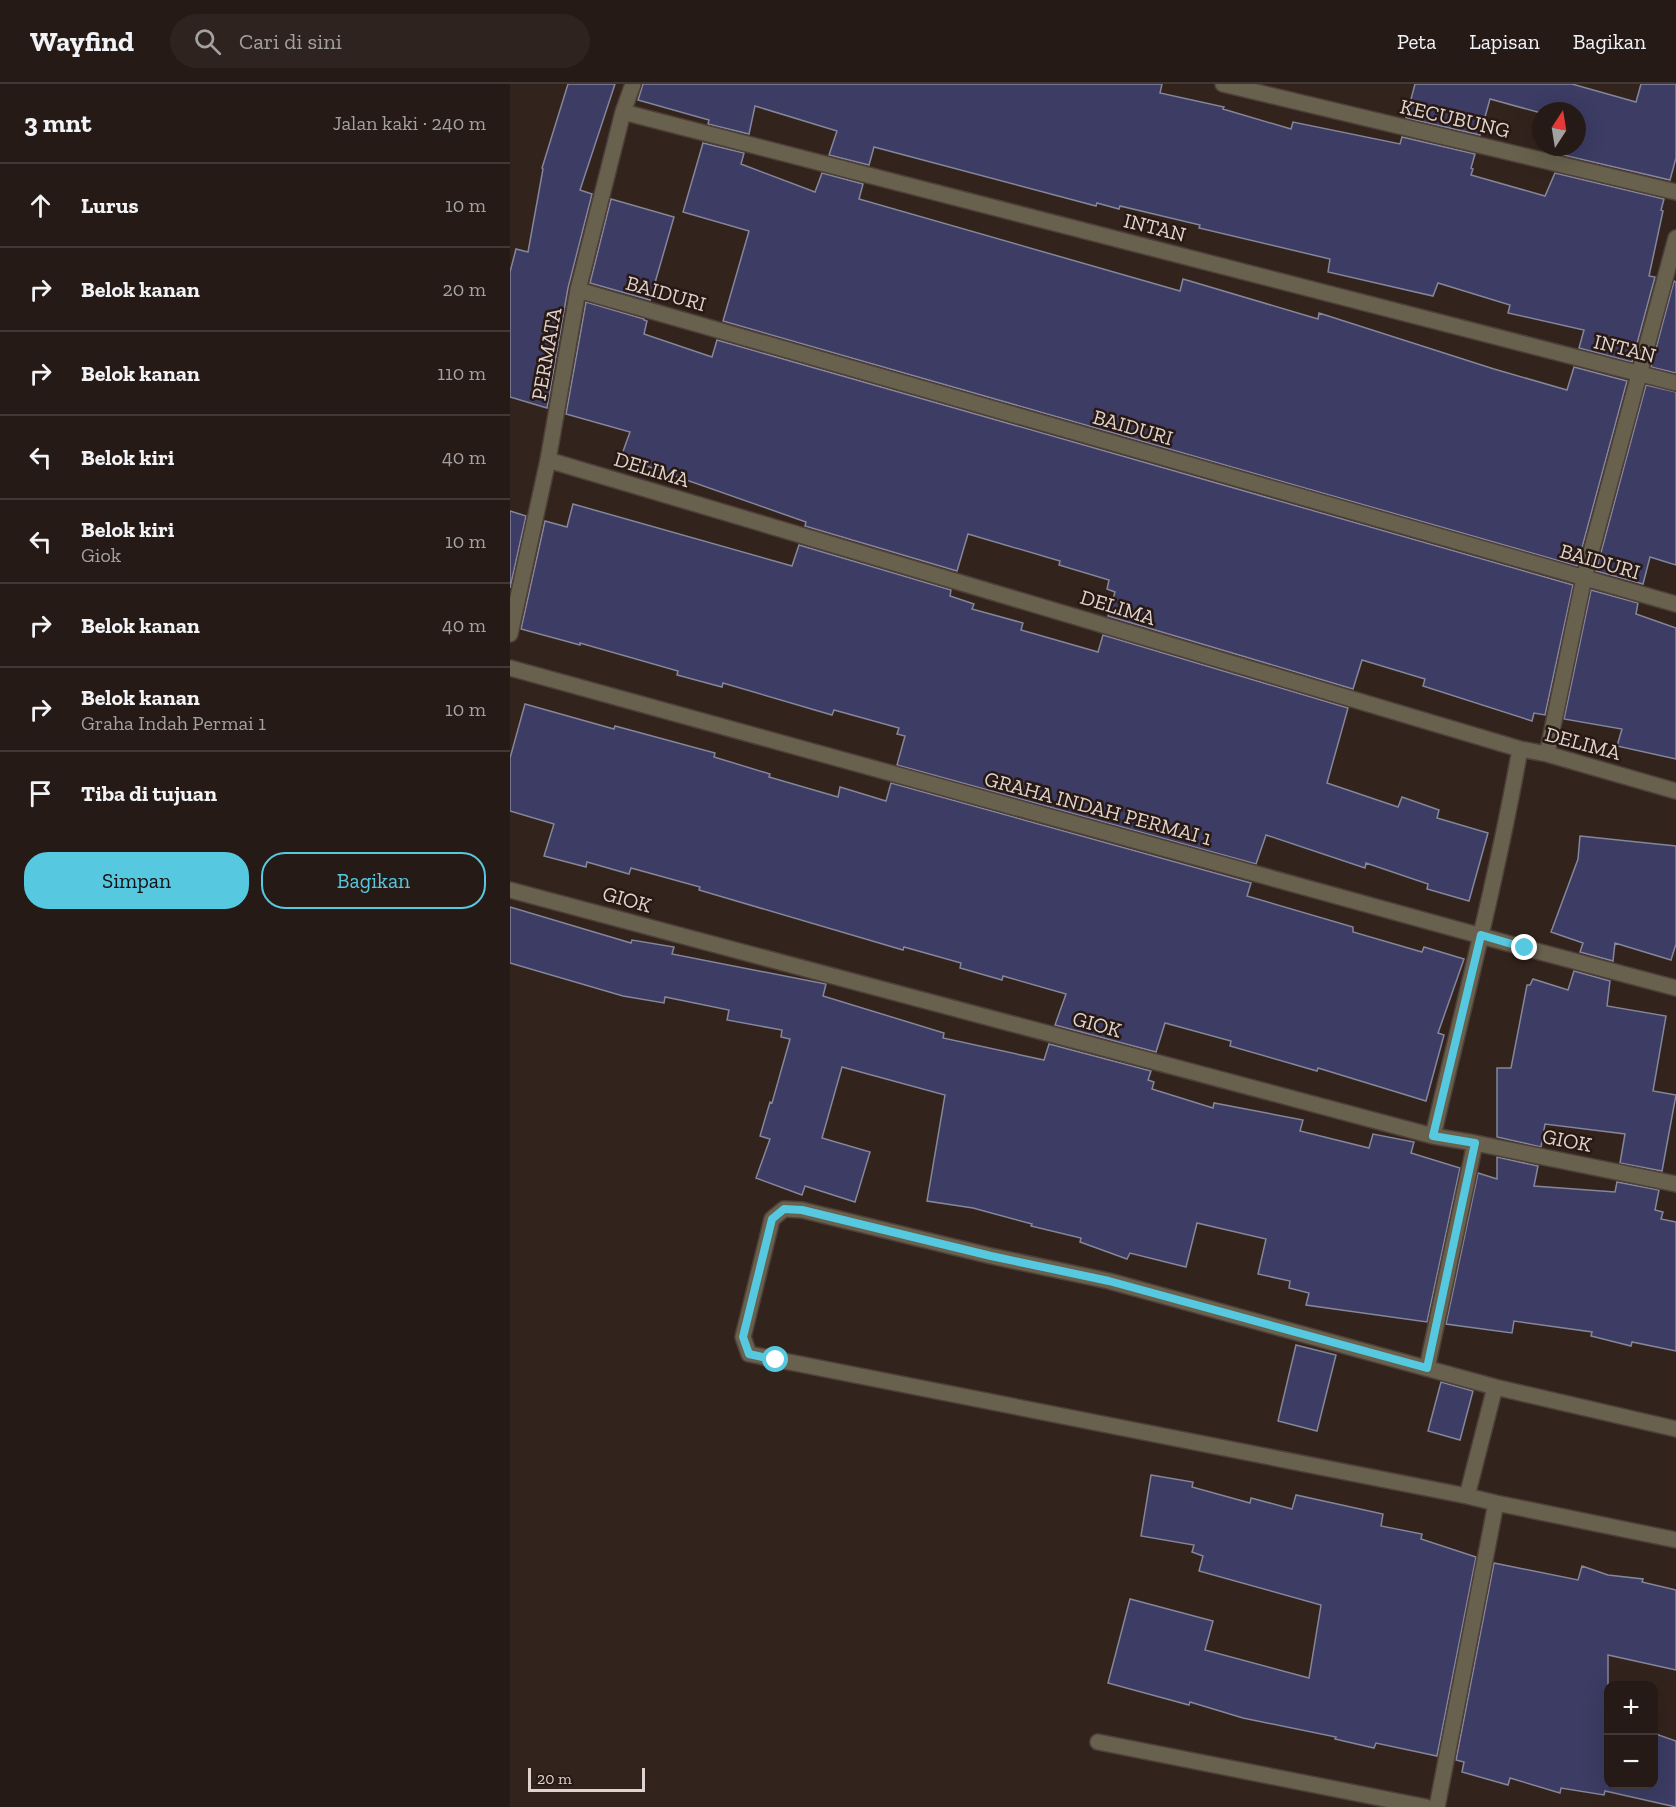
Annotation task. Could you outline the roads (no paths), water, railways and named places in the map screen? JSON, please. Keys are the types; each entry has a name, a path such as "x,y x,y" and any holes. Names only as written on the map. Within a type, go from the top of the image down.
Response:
{"street":[{"name":"PERMATA","path":"510,634 548,460 578,290 623,112 633,84"},
{"name":"KECUBUNG","path":"1223,84 1676,192"},
{"name":"INTAN","path":"623,112 1676,383"},
{"path":"1547,754 1584,578 1676,238"},
{"name":"BAIDURI","path":"578,290 1676,604"},
{"name":"DELIMA","path":"548,460 1520,749 1547,754 1676,791"},
{"name":"GRAHA INDAH PERMAI 1","path":"510,668 1676,988"},
{"path":"1433,1136 1481,935 1520,749"},
{"name":"GIOK","path":"510,890 1433,1136 1676,1184"},
{"path":"1427,1368 1475,1143"},
{"path":"1676,1429 1495,1387 1109,1281 991,1256 802,1210 784,1209 772,1219 743,1337 749,1354 1467,1496 1676,1540"},
{"path":"1467,1496 1495,1387"},
{"path":"1437,1807 1496,1503"},
{"path":"1098,1742 1426,1807"}]}
